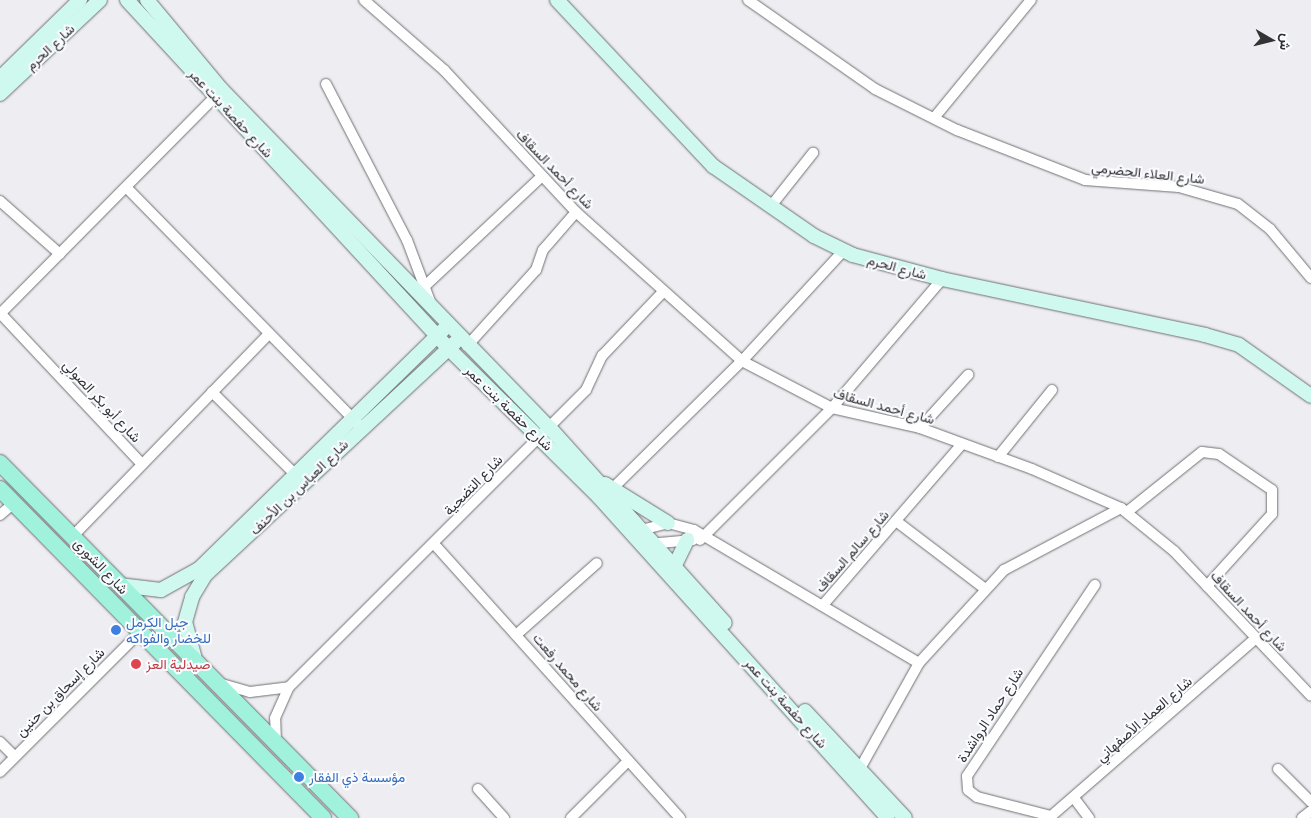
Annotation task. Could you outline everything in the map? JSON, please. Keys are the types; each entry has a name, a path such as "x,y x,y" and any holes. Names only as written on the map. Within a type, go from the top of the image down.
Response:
{"main road":[{"name":"شارع الشورى","path":"0,463 350,818"},
{"name":"شارع الشورى","path":"0,489 323,818"}],"street":[{"name":"شارع الحرم","path":"0,94 80,0"},
{"name":"شارع الحرم","path":"0,78 100,0"},
{"name":"شارع حفصة بنت عمر","path":"127,0 432,308 449,349 596,480 636,531"},
{"name":"شارع حفصة بنت عمر","path":"146,0 219,93 442,330 463,342 857,774"},
{"name":"شارع أحمد السقاف","path":"364,0 444,70 541,178 576,212 663,292 742,360 832,408 920,428 998,456 1124,510 1150,527 1311,696"},
{"name":"شارع الحرم","path":"557,0 693,146 770,206 843,250 942,279 1205,334 1238,346 1311,396"},
{"name":"شارع العلاء الحضرمي","path":"748,0 875,89 957,130 1085,180 1179,187 1238,204 1270,230 1311,278"},
{"path":"934,118 1031,0"},
{"path":"326,84 426,285 432,308"},
{"name":"شارع أبو بكر الصولي","path":"219,93 128,189 0,314 141,463 269,334"},
{"path":"770,206 813,152"},
{"path":"426,285 541,178"},
{"path":"128,189 356,422"},
{"path":"0,201 60,254"},
{"path":"463,342 536,270 546,244 576,212"},
{"path":"613,488 742,360 843,250"},
{"path":"675,565 697,538 832,408 942,279"},
{"name":"شارع التضحية","path":"276,745 275,718 289,687 435,545 544,432 593,380 602,356 663,292"},
{"name":"شارع العباس بن الأحنف","path":"194,660 185,622 192,597 205,575 356,422 442,330"},
{"name":"شارع العباس بن الأحنف","path":"356,422 449,349 463,342"},
{"path":"920,428 968,375"},
{"path":"998,456 1052,390"},
{"path":"212,392 300,479"},
{"name":"شارع سالم السقاف","path":"668,523 697,538 716,544 823,605 962,444"},
{"path":"857,774 919,663 984,588 1004,570 1124,510 1202,452 1219,454 1272,490 1272,514 1206,586"},
{"path":"73,536 141,463"},
{"name":"شارع العباس بن الأحنف","path":"118,584 151,591 185,580 300,479"},
{"path":"596,480 613,488 668,523"},
{"path":"0,515 14,503"},
{"path":"896,521 984,588"},
{"path":"636,531 668,523"},
{"path":"648,544 697,538"},
{"name":"شارع حفصة بنت عمر","path":"648,544 675,565 857,774 889,814"},
{"name":"شارع محمد رفعت","path":"435,545 680,818"},
{"path":"516,635 597,563"},
{"name":"شارع حماد الرواشدة","path":"1050,817 977,797 968,790 967,776 1095,585"},
{"path":"823,605 919,663"},
{"name":"شارع إسحاق بن حنين","path":"0,772 140,632"},
{"name":"شارع العماد الأصفهاني","path":"1050,817 1256,639"},
{"path":"215,682 250,692 289,687"},
{"path":"0,742 14,756"},
{"path":"571,818 628,761"},
{"path":"1278,769 1311,802"},
{"path":"478,789 504,818"},
{"path":"1074,798 1089,818"},
{"path":"1302,818 1311,810"}],"place":[{"name":"جبل الكرمل للخضار والفواكه","path":"116,630"},
{"name":"صيدلية العز","path":"136,664"},
{"name":"مؤسسة ذي الفقار","path":"299,777"}]}
